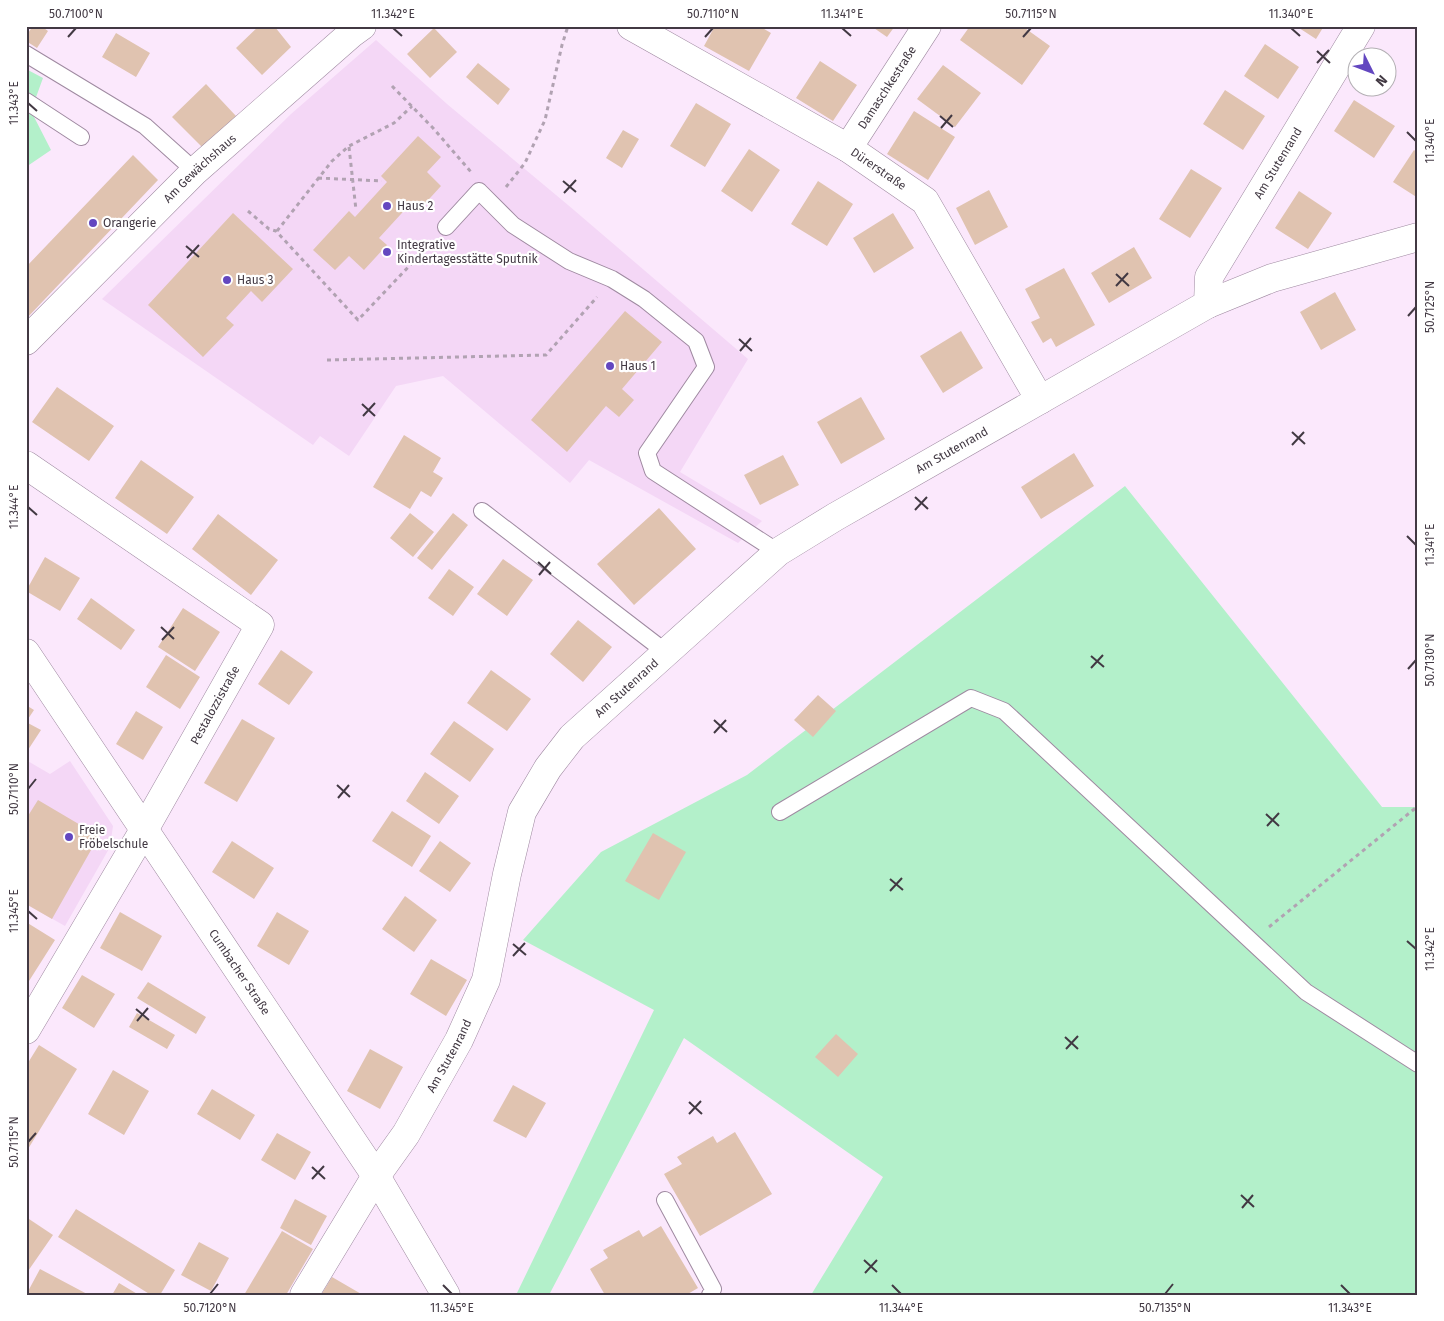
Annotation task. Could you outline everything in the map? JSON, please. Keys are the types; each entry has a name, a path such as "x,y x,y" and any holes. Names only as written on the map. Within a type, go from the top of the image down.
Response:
{"street":[{"name":"Dürerstraße","path":"631,26 848,148 925,201 1040,400"},
{"name":"Damaschkestraße","path":"848,148 927,26"},
{"name":"Am Stutenrand","path":"1208,304 1209,277 1361,26"},
{"name":"Am Gewächshaus","path":"26,341 195,171 353,29"},
{"name":"Am Stutenrand","path":"304,1295 376,1176 406,1134 454,1049 486,980 507,874 522,812 548,768 572,737 778,552 835,517 1208,304 1272,278 1418,237"},
{"name":"Pestalozzistraße","path":"26,465 260,625 144,830 26,1030"},
{"name":"Cumbacher Straße","path":"26,653 376,1176 446,1295"}],"lane":[{"path":"26,54 145,126 195,171"},
{"path":"26,101 80,137"},
{"path":"446,227 479,191 513,225 569,260 612,279 644,299 696,341 706,367 647,453 653,472 778,552"},
{"path":"482,511 667,652"},
{"path":"780,812 971,698 1004,711 1306,992 1418,1064"},
{"path":"665,1200 713,1289 710,1295"}],"path":[{"path":"492,204 525,163 545,120 568,26"},
{"path":"392,86 433,128 474,175 479,191"},
{"path":"276,231 332,161 349,146 394,123 412,106"},
{"path":"349,146 356,210"},
{"path":"317,178 382,181"},
{"path":"248,212 269,229 276,231 358,320 446,227"},
{"path":"327,360 546,355 612,279"},
{"path":"1251,942 1418,806"}],"shaded area":[{"name":"Integrative Kindertagesstätte Sputnik","path":"376,40 447,104 748,359 680,472 762,521 738,543 589,460 570,483 443,376 396,386 349,456 320,436 313,445 102,299 291,114"},
{"name":"Freie Fröbelschule","path":"26,760 50,774 70,761 113,826 110,847 65,926 26,904"}],"green space":[{"path":"26,69 43,78 31,111 51,150 26,167"},
{"path":"1125,486 1382,807 1418,807 1418,1295 811,1295 883,1177 684,1038 549,1295 516,1295 654,1010 523,940 601,852 747,775"}],"building":[{"path":"33,26 41,26 48,31 37,48 26,41 26,36"},
{"path":"259,26 275,27 291,47 262,75 236,48"},
{"path":"715,26 759,26 771,33 749,71 704,46"},
{"path":"871,26 895,26 887,37"},
{"path":"970,26 1022,26 1050,46 1022,85 960,40"},
{"path":"1296,26 1324,26 1316,39"},
{"path":"434,28 457,52 430,78 407,54"},
{"path":"116,33 150,53 136,77 102,57"},
{"path":"1265,44 1299,67 1278,99 1244,76"},
{"path":"820,61 857,85 833,121 796,98"},
{"path":"478,63 510,89 498,105 466,77"},
{"path":"943,65 981,93 955,127 917,99"},
{"path":"206,84 236,116 203,148 172,117"},
{"path":"1225,90 1265,116 1243,150 1203,124"},
{"path":"1354,100 1395,126 1374,158 1334,131"},
{"path":"696,103 731,124 705,167 670,146"},
{"path":"914,111 955,137 928,180 887,154"},
{"path":"623,130 639,139 622,168 606,158"},
{"name":"Haus 2","path":"418,136 441,157 427,172 441,186 420,209 412,202 379,238 387,245 364,270 349,256 335,270 313,250 349,211 355,217 387,182 381,176"},
{"path":"749,149 780,170 752,212 721,191"},
{"path":"1414,150 1418,153 1418,198 1393,182"},
{"name":"Orangerie","path":"133,155 158,180 26,319 26,267"},
{"path":"1191,169 1222,188 1190,238 1159,219"},
{"path":"818,181 853,204 827,246 791,224"},
{"path":"989,190 1008,227 975,245 956,208"},
{"path":"1299,191 1332,213 1308,249 1275,228"},
{"name":"Haus 3","path":"233,213 293,269 262,302 251,291 226,318 234,325 203,357 148,305"},
{"path":"893,213 914,248 874,273 853,238"},
{"path":"1134,247 1152,278 1109,303 1091,273"},
{"path":"1064,268 1095,325 1056,347 1051,338 1043,343 1031,322 1040,318 1025,289"},
{"path":"1335,292 1356,330 1321,350 1300,312"},
{"name":"Haus 1","path":"625,311 662,342 622,389 634,400 619,417 606,406 567,452 531,420"},
{"path":"961,331 983,368 943,393 920,356"},
{"path":"57,387 114,426 89,461 32,422"},
{"path":"861,397 885,439 841,464 817,422"},
{"path":"404,435 441,458 433,472 443,478 431,497 421,491 410,509 373,487"},
{"path":"1074,453 1094,486 1041,519 1021,487"},
{"path":"783,455 799,485 760,505 744,475"},
{"path":"141,460 194,497 167,534 115,498"},
{"path":"659,508 696,549 634,605 597,564"},
{"path":"410,513 434,532 413,557 390,538"},
{"path":"453,513 468,525 432,570 417,558"},
{"path":"218,514 278,560 251,595 192,549"},
{"path":"45,557 80,578 60,611 26,591"},
{"path":"503,559 533,580 507,616 477,594"},
{"path":"449,569 474,587 453,616 428,598"},
{"path":"91,598 135,630 121,650 77,619"},
{"path":"183,608 220,632 195,671 158,647"},
{"path":"578,620 612,647 583,682 550,654"},
{"path":"281,650 313,672 289,705 258,684"},
{"path":"166,655 200,677 180,709 146,687"},
{"path":"491,670 531,699 507,731 467,703"},
{"path":"818,695 836,711 813,737 794,720"},
{"path":"26,705 34,710 26,722"},
{"path":"136,711 163,727 143,760 116,744"},
{"path":"242,719 275,738 237,802 204,783"},
{"path":"454,721 494,749 470,782 430,754"},
{"path":"26,722 41,730 26,753"},
{"path":"425,772 459,796 439,824 406,801"},
{"path":"38,800 99,836 52,919 26,904 26,819"},
{"path":"392,811 431,836 412,867 372,841"},
{"path":"653,833 686,852 659,900 625,881"},
{"path":"232,841 274,868 254,899 212,872"},
{"path":"440,841 471,863 450,892 419,871"},
{"path":"405,896 437,920 414,952 382,929"},
{"path":"120,912 162,936 142,971 100,948"},
{"path":"277,912 309,931 289,965 257,946"},
{"path":"26,922 55,940 29,981 26,979"},
{"path":"431,959 467,980 446,1016 410,994"},
{"path":"82,975 115,994 94,1028 62,1008"},
{"path":"148,982 206,1017 196,1034 137,998"},
{"path":"137,1013 175,1035 167,1049 129,1027"},
{"path":"836,1034 858,1054 838,1077 815,1057"},
{"path":"39,1045 77,1069 28,1149 26,1148 26,1066"},
{"path":"370,1049 403,1067 380,1109 347,1091"},
{"path":"113,1070 149,1091 124,1135 88,1114"},
{"path":"513,1085 546,1103 526,1138 493,1121"},
{"path":"212,1089 255,1115 240,1140 197,1114"},
{"path":"735,1132 772,1194 700,1236 664,1174 682,1164 677,1157 713,1136 717,1143"},
{"path":"277,1133 311,1152 295,1180 261,1160"},
{"path":"295,1199 327,1216 311,1245 280,1228"},
{"path":"76,1209 175,1270 160,1295 151,1295 58,1237"},
{"path":"26,1217 53,1235 26,1274"},
{"path":"661,1226 698,1288 686,1295 605,1295 590,1269 608,1258 603,1250 639,1230 643,1237"},
{"path":"282,1231 313,1249 286,1295 244,1295"},
{"path":"199,1242 229,1258 211,1291 181,1275"},
{"path":"40,1269 89,1295 26,1295"},
{"path":"332,1277 363,1295 321,1295"},
{"path":"119,1283 139,1295 112,1295"}],"place":[{"name":"Haus 2","path":"387,206"},
{"name":"Orangerie","path":"93,223"},
{"name":"Integrative Kindertagesstätte Sputnik","path":"387,252"},
{"name":"Haus 3","path":"227,280"},
{"name":"Haus 1","path":"610,366"},
{"name":"Freie Fröbelschule","path":"69,837"}]}
